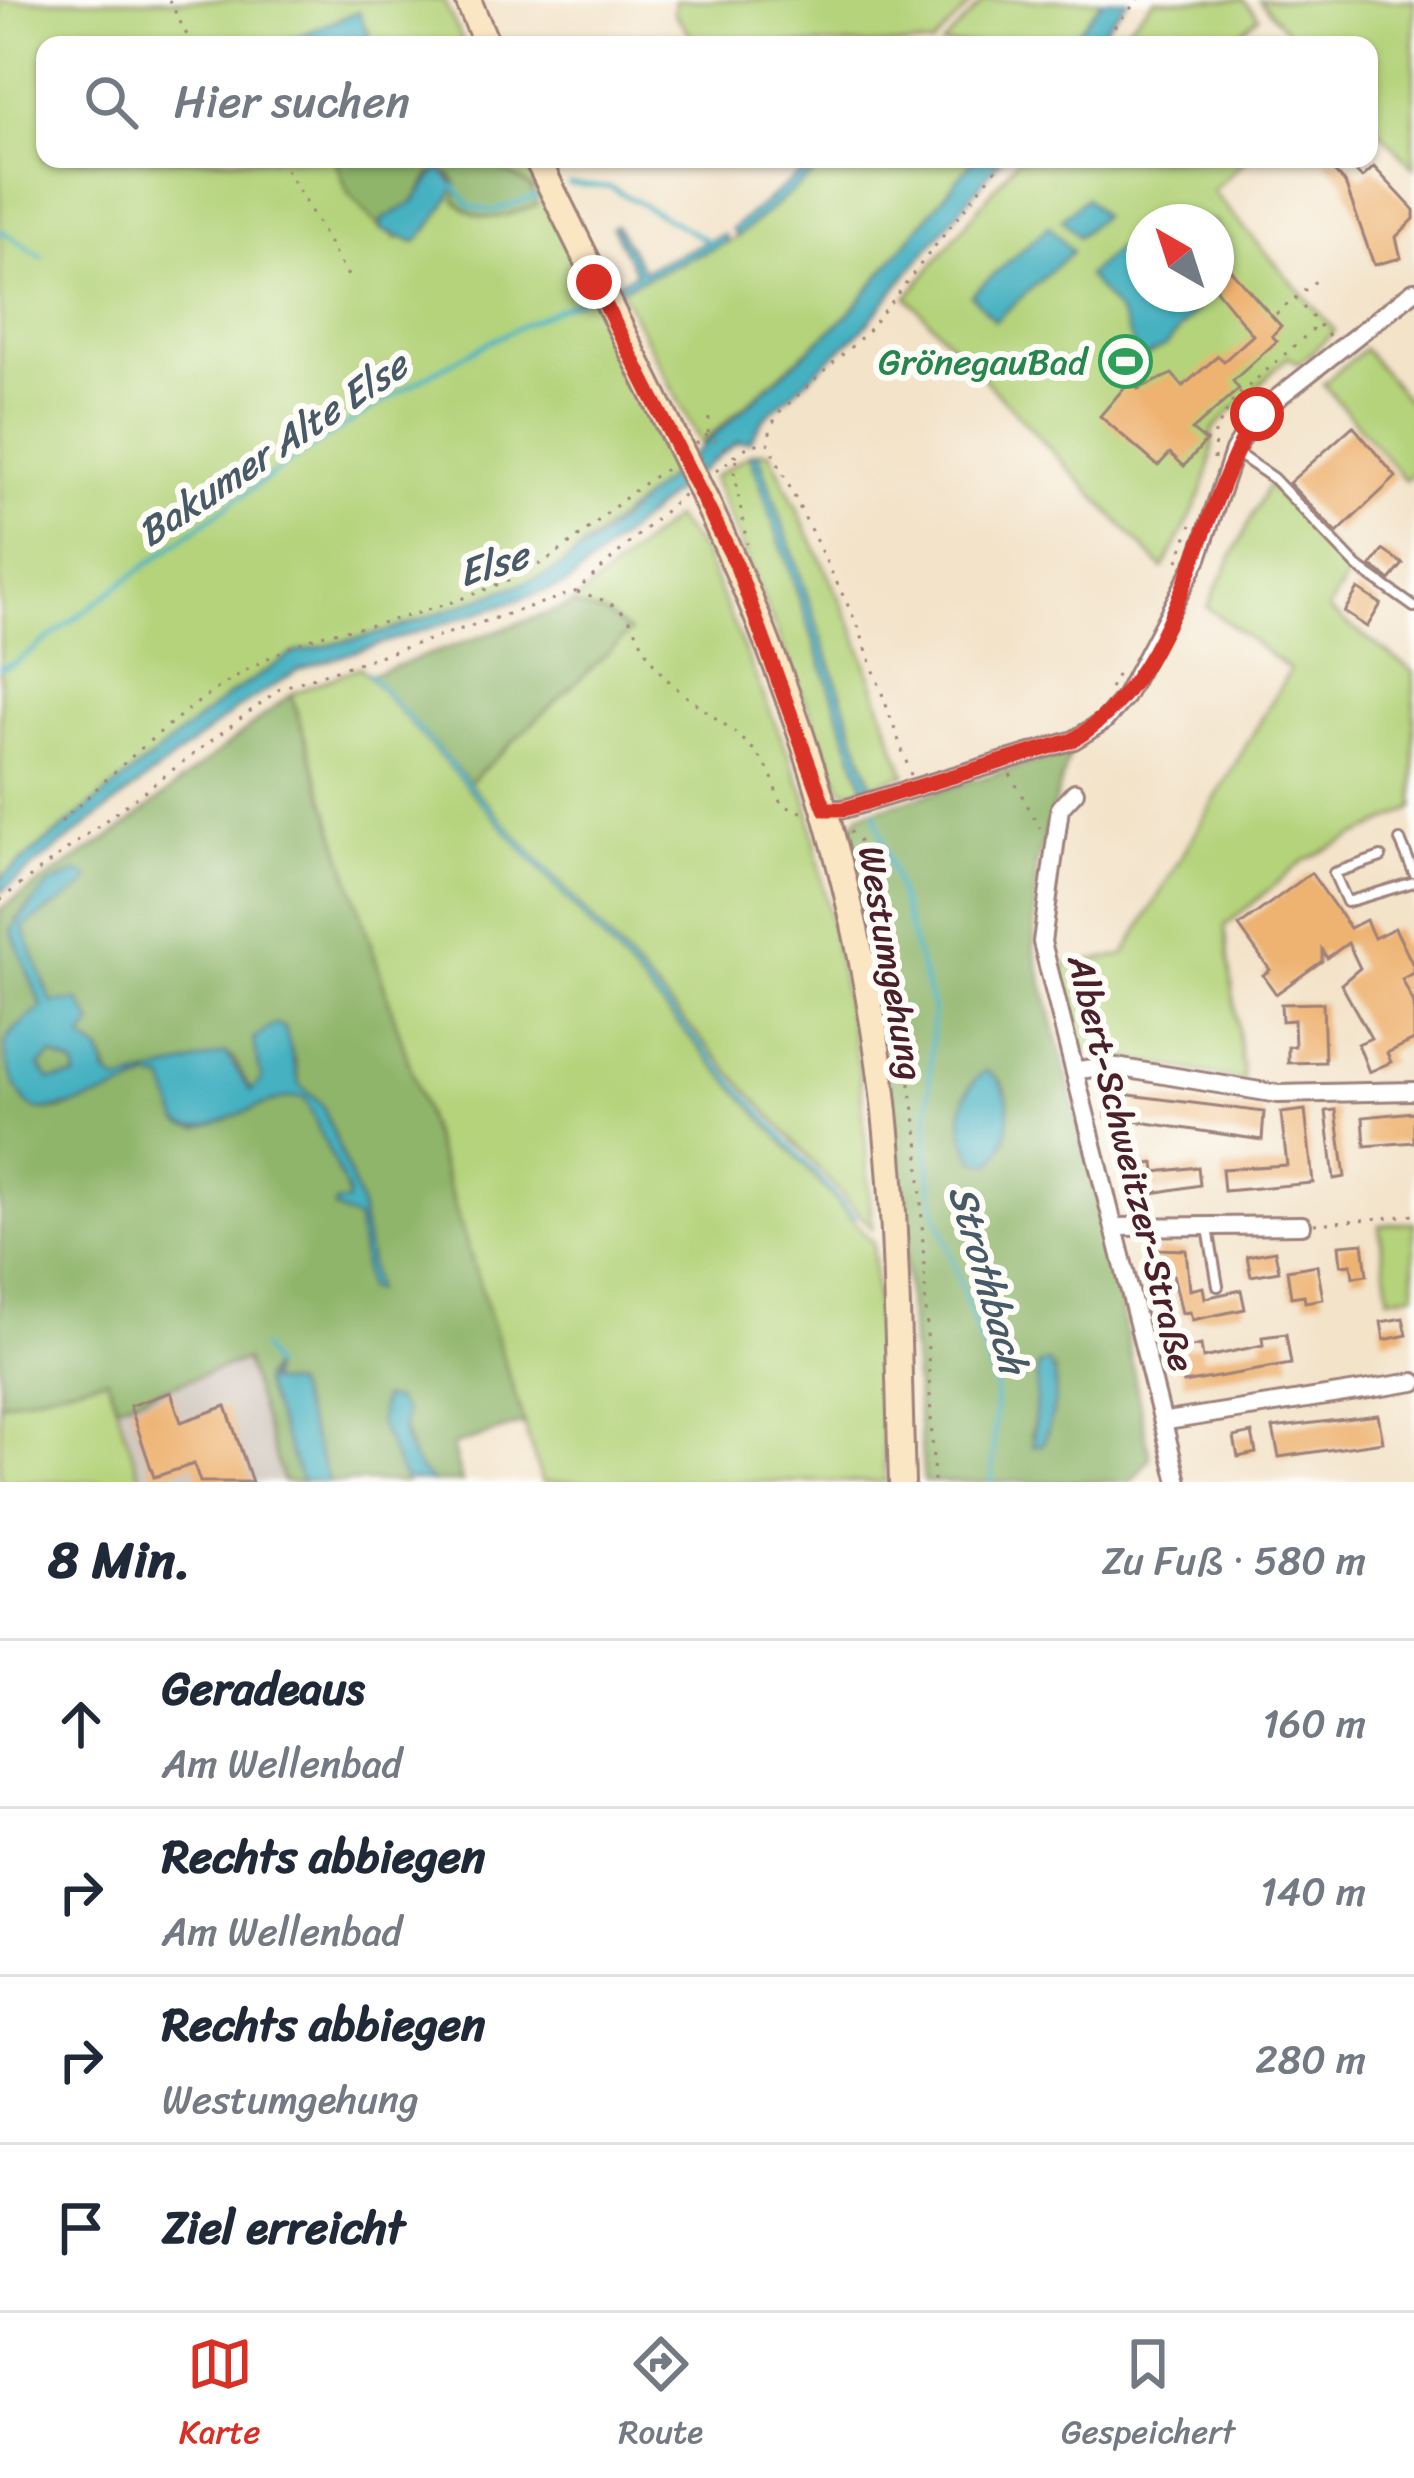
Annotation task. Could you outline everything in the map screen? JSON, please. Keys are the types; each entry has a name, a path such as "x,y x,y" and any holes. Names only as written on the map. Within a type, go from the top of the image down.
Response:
{"main road":[{"path":"468,0 484,36"},
{"name":"Westumgehung","path":"541,168 702,489 766,634 825,809 856,930 878,1059 902,1482"}],"street":[{"path":"825,809 844,809 1073,740 1104,721 1125,697 1198,558 1234,451 1257,414 1338,345 1414,290"},
{"name":"Albert-Schweitzer-Straße","path":"1075,792 1060,808 1042,941 1158,1404 1167,1421 1178,1482"},
{"path":"1078,1070 1110,1066 1279,1094 1414,1091"},
{"path":"1115,1227 1302,1225"},
{"path":"1167,1421 1414,1382"}],"lane":[{"path":"1234,451 1273,478 1358,567 1414,607"},
{"path":"1381,857 1334,873 1347,902 1414,877 1400,840"},
{"path":"1208,1226 1218,1286"}],"path":[{"path":"169,0 188,36"},
{"path":"1106,36 1138,0"},
{"path":"285,168 348,276"},
{"path":"0,900 281,688 575,592 738,457 767,441 776,415 866,333 997,168"},
{"path":"1276,314 1317,280"},
{"path":"1295,298 1338,345"},
{"path":"1210,470 1215,431 1234,399 1319,325"},
{"path":"709,418 709,435 724,451 738,457"},
{"path":"678,445 709,435"},
{"path":"767,441 858,626 915,786"},
{"path":"738,457 734,472 748,540 743,551"},
{"path":"61,822 144,744 256,665 313,637 376,624 517,576 579,540 629,491 670,467"},
{"path":"1175,567 1198,507"},
{"path":"575,592 612,601 639,627 663,676 770,772 782,805 795,814 825,809"},
{"path":"1111,687 1122,667"},
{"path":"1003,760 1052,848"},
{"path":"1302,1225 1414,1215"}],"shaded area":[{"path":"246,1359 283,1482 142,1482 117,1405"}],"green space":[{"path":"0,0 443,0 461,36 370,36 368,28 326,36 36,36 36,168 338,168 348,193 397,239 428,229 455,186 450,174 458,185 531,187 500,168 528,168 676,472 552,573 386,632 294,653 229,695 0,879"},
{"path":"675,0 975,0 941,36 691,36 674,13"},
{"path":"985,0 1103,0 1074,36 951,36"},
{"path":"1154,0 1243,0 1259,17 1237,36 1119,36"},
{"path":"1259,0 1414,0 1414,168 1378,130 1378,36 1292,36"},
{"path":"338,168 500,168 531,187 537,205 484,217 455,200 458,185 450,174 431,174 413,203 382,220 381,229 348,193"},
{"path":"821,168 967,168 848,315 701,444 620,289 734,239"},
{"name":"GrönegauBad","path":"1011,168 1237,168 1212,191 1223,204 1126,204 1126,312 1234,312 1234,216 1335,331 1298,364 1288,357 1212,430 1210,466 1163,569 907,297"},
{"path":"1364,349 1414,408 1414,472 1405,480 1323,384"},
{"path":"758,452 770,452 853,627 905,774 872,785"},
{"path":"750,454 864,787 848,792 841,787 713,478"},
{"path":"1268,485 1352,569 1328,610 1414,672 1414,808 1303,861 1225,926 1244,1081 1078,1049 1062,965 1124,955 1290,670 1207,607"},
{"path":"674,518 703,552 806,797 860,1074 872,1228 469,783 605,614 571,605"},
{"path":"571,605 605,614 630,632 469,783 370,675"},
{"path":"360,667 873,1243 885,1482 542,1482 291,694"},
{"path":"291,694 524,1423 452,1446 462,1482 432,1482 415,1466 401,1421 379,1423 406,1482 329,1482 293,1385 268,1382 271,1367 263,1379 302,1482 283,1482 245,1360 117,1405 107,1378 0,1403 0,909 122,829","holes":["42,894 23,927 23,938 52,1003 83,1041 101,1052 111,1080 120,1083 233,1057 251,1091 262,1079 261,1061 295,1060 300,1085 323,1106 360,1203 374,1291 366,1289 358,1220 350,1213 348,1194 305,1097 289,1094 198,1129 165,1080 149,1078 61,1109 47,1110 28,1101 16,1083 5,1049 42,1007 15,920"]},
{"path":"1070,752 1036,865 1034,948 1106,1229 1150,1458 1131,1482 924,1482 884,1017 845,836 860,814","holes":["985,1072 1005,1088 1007,1115 968,1149 965,1097","1054,1371 1053,1401 1031,1437 1038,1396"]},
{"path":"52,1055 75,1066 76,1077 50,1080 39,1066"},
{"path":"1414,1222 1414,1293 1389,1298 1379,1225"},
{"path":"107,1378 142,1482 0,1482 0,1403"}],"water":[{"path":"1103,0 1128,0 1098,36 1074,36"},
{"path":"359,11 369,36 299,36"},
{"path":"439,168 455,186 416,242 381,229 382,220 413,203"},
{"path":"807,168 821,168 737,237 732,229"},
{"path":"967,168 994,168 862,330 763,419 750,441 737,442 684,483 568,584 298,670 237,709 0,893 0,879 229,695 294,653 386,632 552,573 599,539 848,315"},
{"path":"1086,198 1102,216 1078,237 1062,219"},
{"path":"616,225 643,270 724,234 728,242 620,289 616,283 636,273 612,227"},
{"path":"1049,226 1072,252 995,321 971,295"},
{"path":"1126,241 1126,312 1195,312 1165,347 1139,359 1121,316 1087,276"},
{"path":"758,452 872,785 864,787 750,454"},
{"path":"78,872 89,878 85,886 23,927 52,1002 79,1001 93,1024 82,1039 101,1053 106,1074 120,1083 226,1053 251,1091 262,1079 253,1039 275,1024 285,1028 300,1085 323,1106 360,1203 374,1290 366,1289 358,1220 335,1209 336,1203 347,1202 348,1194 305,1098 274,1101 221,1122 190,1127 179,1122 164,1080 149,1078 56,1108 27,1104 12,1077 5,1047 14,1031 42,1007 11,930 48,885","holes":["52,1055 75,1066 76,1077 50,1080 39,1066"]},
{"path":"986,1071 1003,1088 1009,1113 1004,1141 992,1163 977,1162 970,1151 962,1114 969,1090"},
{"path":"1048,1362 1055,1381 1054,1404 1042,1445 1033,1446 1038,1365"},
{"path":"272,1366 268,1382 293,1385 329,1482 301,1480 263,1384"},
{"path":"382,1398 394,1400 405,1412 408,1450 432,1482 404,1479 379,1423"}],"building":[{"path":"1331,168 1353,168 1362,178 1375,168 1414,210 1414,219 1396,237 1401,258 1374,265 1345,183"},
{"name":"GrönegauBad","path":"1234,274 1281,326 1272,336 1277,341 1233,381 1239,389 1192,430 1206,441 1184,466 1170,453 1158,466 1100,416 1129,382 1138,389 1172,374 1183,386 1218,356 1224,361 1253,335 1234,312"},
{"path":"1353,426 1396,477 1337,533 1289,483"},
{"path":"1383,550 1403,564 1390,580 1371,566"},
{"path":"1358,589 1381,604 1367,627 1344,612"},
{"path":"1311,873 1350,928 1366,920 1374,938 1395,928 1414,967 1414,973 1402,979 1414,1004 1414,1040 1387,1053 1391,1062 1369,1072 1358,1044 1371,1038 1341,984 1360,968 1348,943 1327,958 1322,950 1322,961 1276,994 1263,975 1270,970 1239,926"},
{"path":"1323,1003 1325,1062 1288,1063 1288,1047 1295,1046 1294,1020 1282,1021 1281,1004"},
{"path":"1106,1092 1264,1112 1262,1140 1106,1117"},
{"path":"1305,1110 1313,1183 1224,1191 1222,1169 1287,1165 1281,1113"},
{"path":"1336,1110 1345,1177 1334,1179 1326,1111"},
{"path":"1414,1112 1414,1142 1365,1146 1363,1117"},
{"path":"1154,1163 1155,1172 1198,1167 1200,1185 1135,1196 1131,1167"},
{"path":"1363,1243 1367,1275 1353,1277 1351,1264 1341,1265 1339,1245"},
{"path":"1155,1249 1186,1250 1190,1290 1203,1287 1205,1298 1241,1290 1245,1309 1192,1320 1190,1312 1182,1313 1173,1274 1157,1275"},
{"path":"1275,1251 1279,1271 1251,1276 1247,1256"},
{"path":"1317,1265 1323,1299 1305,1302 1304,1295 1291,1297 1287,1270"},
{"path":"1403,1318 1407,1335 1384,1340 1381,1322"},
{"path":"1286,1334 1291,1364 1184,1383 1181,1366 1176,1367 1173,1351 1201,1345 1203,1358 1263,1345 1262,1337"},
{"path":"171,1392 181,1422 226,1406 252,1482 200,1482 194,1464 154,1477 130,1406"},
{"path":"1378,1415 1383,1442 1279,1457 1273,1428"},
{"path":"1252,1433 1256,1453 1238,1457 1234,1437"}],"waterway":[{"path":"569,184 610,187 710,242"},
{"path":"455,186 470,206 492,211 537,196"},
{"path":"0,230 42,257"},
{"name":"Bakumer Alte Else","path":"0,668 15,663 221,511 362,415 510,331 588,296"},
{"path":"368,673 855,1218"},
{"name":"Strothbach","path":"875,812 933,1009 927,1143 934,1206 996,1388 992,1482"},
{"path":"262,1348 272,1367"}],"place":[{"name":"GrönegauBad","path":"1126,361"}],"route":[{"path":"594,282 736,564 788,694 825,809 844,809 1073,740 1104,721 1125,697 1198,558 1234,451 1257,414"}],"water label":[{"name":"Else","path":"493,563"}]}
